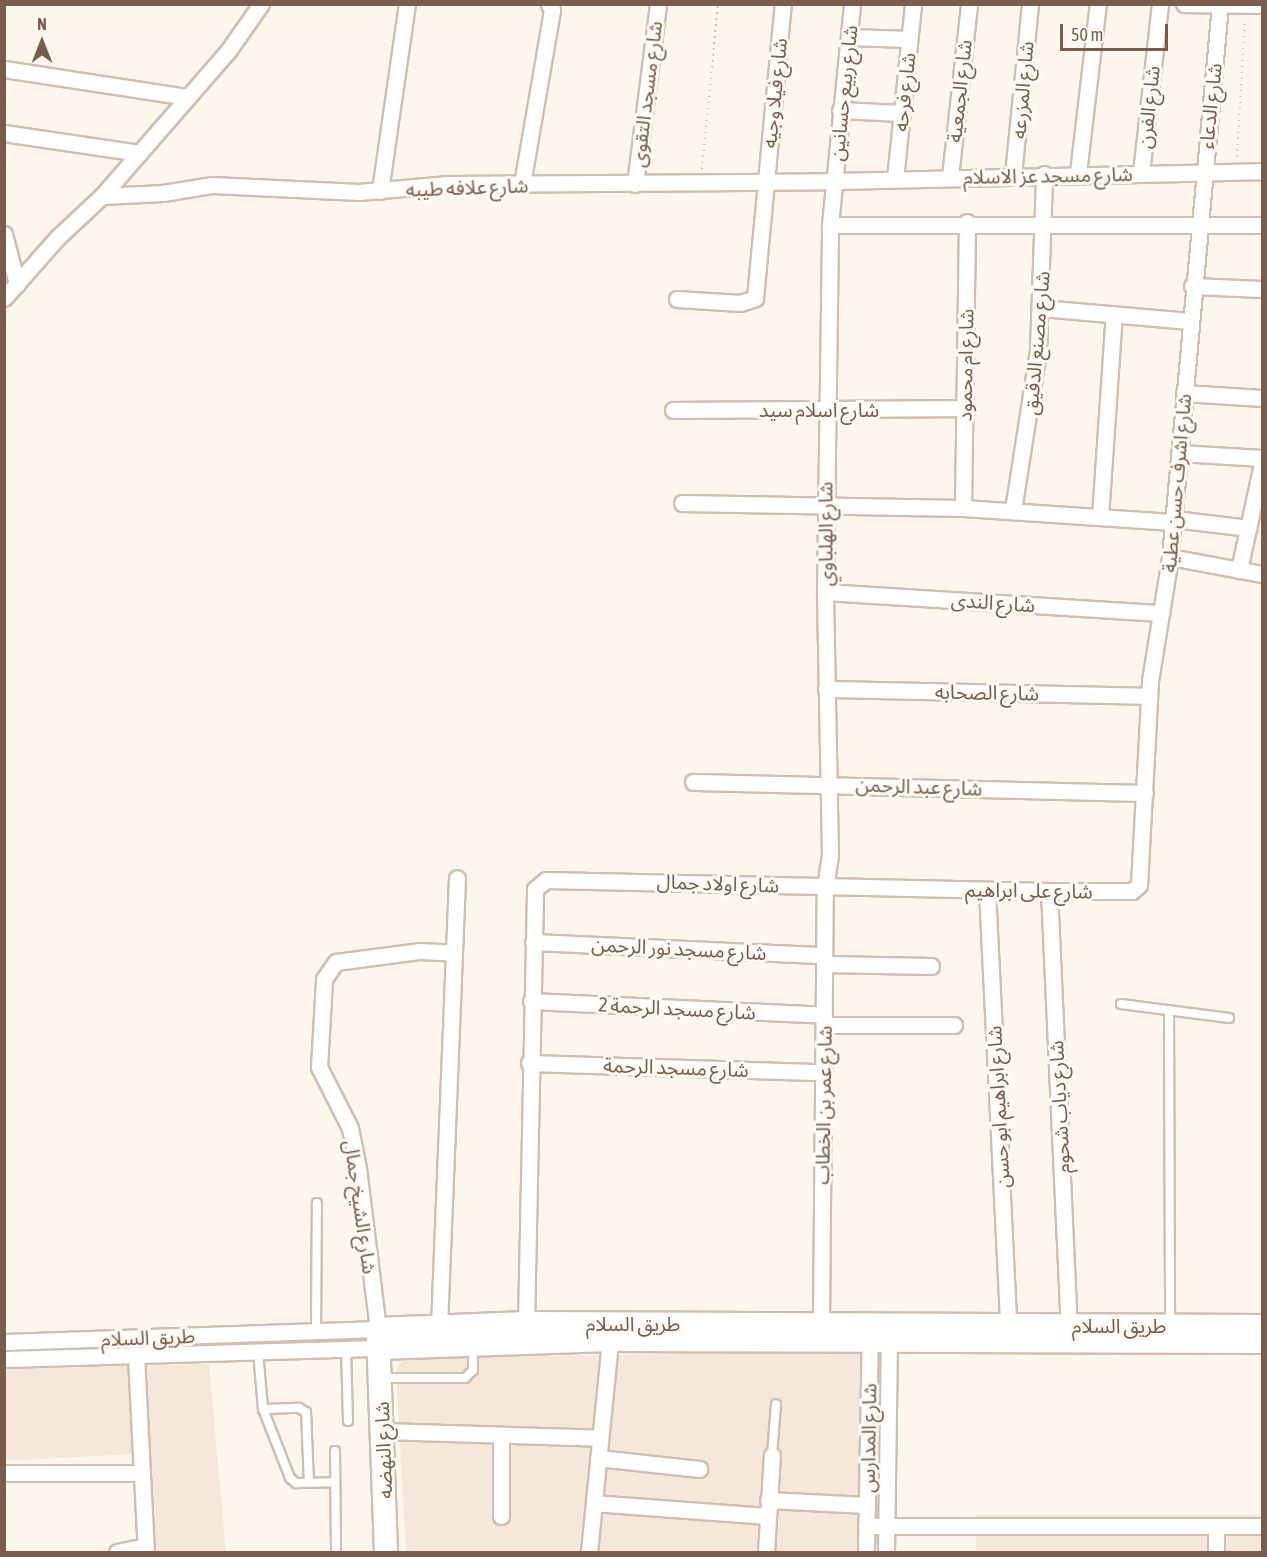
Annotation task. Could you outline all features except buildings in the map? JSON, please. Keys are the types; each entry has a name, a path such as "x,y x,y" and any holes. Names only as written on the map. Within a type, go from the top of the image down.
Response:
{"main road":[{"name":"طريق السلام","path":"379,1338 439,1326 525,1323 821,1324 880,1333 1263,1342"},
{"name":"طريق السلام","path":"379,1338 473,1345 880,1333 1008,1324 1263,1326"},
{"name":"شارع النهضه","path":"379,1338 386,1552"}],"street":[{"path":"4,298 58,237 102,196 140,153 228,51 261,4"},
{"path":"380,192 406,4"},
{"path":"522,184 552,10 549,4"},
{"name":"شارع مسجد التقوى","path":"635,184 658,4"},
{"name":"شارع فيلا وجيه","path":"678,299 740,303 755,298 783,4"},
{"name":"شارع ربيع حسانين","path":"834,181 852,4"},
{"name":"شارع فرحه","path":"895,179 912,4"},
{"name":"شارع الجمعية","path":"950,177 969,4"},
{"name":"شارع المزرعه","path":"1013,175 1030,4"},
{"path":"1078,173 1098,4"},
{"name":"شارع الفرن","path":"1141,173 1160,4"},
{"path":"1184,4 1263,5"},
{"name":"شارع الدعاء","path":"1203,172 1220,5"},
{"path":"849,37 909,39"},
{"path":"4,69 188,97"},
{"path":"840,110 901,112"},
{"path":"4,133 140,153"},
{"name":"شارع مسجد عز الاسلام","path":"834,181 1078,173 1263,171"},
{"name":"شارع اشرف حسن عطية","path":"1145,793 1149,696 1174,520 1203,172"},
{"name":"شارع مصنع الدقيق","path":"1013,510 1034,392 1041,308 1044,174"},
{"name":"شارع علافه طيبه","path":"102,196 163,193 212,185 380,192 448,184 834,181"},
{"name":"شارع الهلباوي","path":"825,887 830,855 825,504 834,181"},
{"name":"شارع ام محمود","path":"963,507 967,222"},
{"path":"831,225 1043,222 1198,228 1263,225"},
{"path":"4,234 17,284"},
{"path":"1192,286 1263,289"},
{"path":"1041,308 1189,321"},
{"path":"1100,517 1114,314"},
{"path":"1184,393 1263,398"},
{"name":"شارع اسلام سيد","path":"673,410 965,408"},
{"path":"1179,453 1263,458"},
{"path":"1239,570 1263,464"},
{"path":"682,503 963,507 1174,520 1248,528"},
{"path":"1170,557 1263,574"},
{"name":"شارع الندى","path":"825,592 1161,613"},
{"name":"شارع الصحابه","path":"826,689 1149,696"},
{"name":"شارع عبد الرحمن","path":"693,782 1145,793"},
{"name":"شارع على ابراهيم","path":"825,887 1132,891 1139,885 1145,793"},
{"name":"شارع اولاد جمال","path":"525,1323 529,1063 535,889 546,880 610,878 825,887"},
{"path":"439,1326 457,879"},
{"name":"شارع عمر بن الخطاب","path":"821,1324 825,887"},
{"name":"شارع ابراهيم ابو حسن","path":"987,890 1008,1324"},
{"name":"شارع دياب شحوم","path":"1049,891 1069,1324"},
{"name":"شارع مسجد نور الرحمن","path":"533,942 932,966"},
{"name":"شارع الشيخ جمال","path":"379,1338 350,1128 319,1067 324,979 336,962 420,951 454,953"},
{"name":"شارع مسجد الرحمة 2","path":"531,1001 824,1020 954,1025"},
{"name":"شارع مسجد الرحمة","path":"529,1063 823,1072"},
{"name":"طريق السلام","path":"4,1342 316,1331 379,1338"},
{"name":"شارع المدارس","path":"866,1552 867,1505 880,1333"},
{"name":"شارع المدارس","path":"880,1333 886,1552"},
{"name":"طريق السلام","path":"4,1359 346,1349 379,1338"},
{"path":"589,1552 610,1340"},
{"path":"117,1552 146,1549 136,1356"},
{"path":"383,1431 600,1438"},
{"path":"501,1435 501,1516"},
{"path":"766,1552 772,1455"},
{"path":"598,1458 699,1469"},
{"path":"4,1473 142,1473"},
{"path":"768,1500 867,1505"},
{"path":"594,1503 767,1516"},
{"path":"866,1526 1263,1526"},
{"path":"1216,1527 1216,1552"}],"lane":[{"path":"1121,1004 1229,1018"},
{"path":"1169,1010 1170,1325"},
{"path":"316,1331 317,1203"},
{"path":"381,1378 465,1378 473,1370 473,1345"},
{"path":"346,1349 348,1421"},
{"path":"258,1352 263,1408 290,1478 296,1483 335,1482"},
{"path":"772,1455 776,1404"},
{"path":"263,1408 299,1408 306,1412 309,1483"},
{"path":"334,1451 336,1552"}],"path":[{"path":"700,183 718,4"},
{"path":"1237,171 1247,5"}],"shaded area":[{"path":"860,1351 860,1552 406,1552 396,1375 398,1365 406,1358"},
{"path":"209,1364 226,1552 137,1552 131,1454 5,1461 5,1369"},
{"path":"976,1515 1262,1515 1262,1552 976,1552"}]}
